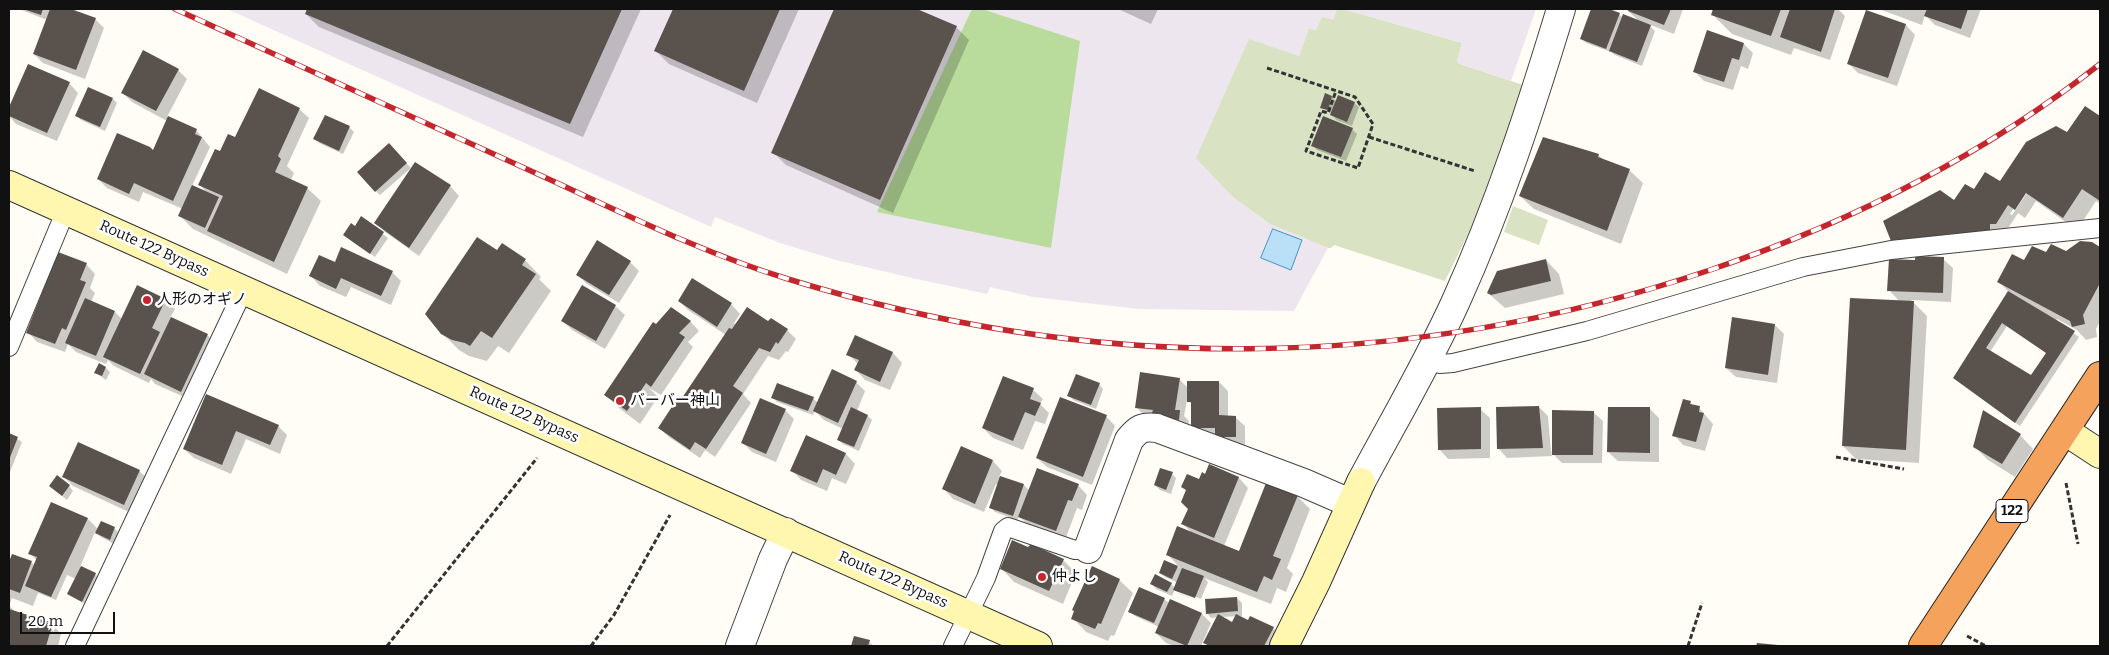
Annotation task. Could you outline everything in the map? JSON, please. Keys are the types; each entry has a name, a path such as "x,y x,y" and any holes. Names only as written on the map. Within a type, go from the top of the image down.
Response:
{"highway":[{"name":"122","path":"1923,646 2100,376"}],"street":[{"path":"1284,646 1316,582 1355,493 1426,362 1456,302 1505,180 1539,82 1561,9"},
{"name":"Route 122 Bypass","path":"9,185 1038,646"},
{"path":"1088,549 1128,440 1138,428 1147,426 1157,428 1304,483 1355,493"},
{"path":"2065,431 2100,454"},
{"path":"740,646 773,559 786,532"}],"lane":[{"path":"9,347 66,210"},
{"path":"1426,362 1453,363 1587,332 1804,268 1891,250 2100,228"},
{"path":"76,646 244,289"},
{"path":"953,646 970,615 1003,531 1008,526 1075,550 1088,549"}],"path":[{"path":"1267,68 1355,97 1373,124 1358,168 1306,151 1321,111 1328,114 1336,91"},
{"path":"1369,137 1505,180"},
{"path":"1836,456 1904,469"},
{"path":"387,646 536,458"},
{"path":"2066,482 2078,544"},
{"path":"592,646 614,614 670,515"},
{"path":"1688,646 1702,603"},
{"path":"1970,638 1986,646"}],"shaded area":[{"path":"227,9 1337,9 1333,20 1316,30 1309,28 1299,56 1234,198 1270,224 1328,248 1294,311 1139,309 1033,297 990,287 987,294 912,278 836,260 780,243 715,217 711,227"},
{"path":"1343,9 1536,9 1511,81 1460,64 1457,61 1462,43"}],"green space":[{"path":"972,9 982,9 1080,41 1051,248 877,212"},
{"path":"1337,9 1343,9 1462,43 1457,61 1460,64 1523,85 1486,197 1445,281 1334,245 1328,248 1270,224 1234,198 1196,158 1249,39 1299,56 1309,28 1316,30 1322,17 1333,20"},
{"path":"1513,206 1548,220 1539,245 1504,232"}],"water":[{"path":"1273,229 1302,240 1291,270 1261,258"}],"building":[{"path":"23,9 43,9 41,15"},
{"path":"50,9 71,9 96,18 76,70 33,54"},
{"path":"307,9 622,9 570,124 305,14"},
{"path":"673,9 780,9 744,91 654,51"},
{"path":"834,9 917,9 957,26 880,200 771,153"},
{"path":"1591,9 1609,9 1620,13 1606,49 1580,39"},
{"path":"1629,9 1671,9 1664,25 1628,11"},
{"path":"1713,9 1781,9 1771,36 1711,15"},
{"path":"1790,9 1835,9 1821,52 1780,37"},
{"path":"1927,9 1968,9 1961,29 1924,16"},
{"path":"1866,10 1906,24 1888,78 1847,64"},
{"path":"1623,14 1651,25 1637,62 1609,51"},
{"path":"1707,30 1744,43 1739,60 1732,58 1724,82 1693,72"},
{"path":"143,50 179,69 156,111 121,93"},
{"path":"28,64 70,82 47,133 9,116 9,107"},
{"path":"88,87 113,98 100,127 75,116"},
{"path":"259,88 300,108 278,156 281,159 275,172 308,187 274,262 207,231 223,196 198,185 215,149 220,151 228,134 235,137"},
{"path":"1325,93 1332,96 1328,110 1320,108"},
{"path":"1338,95 1355,102 1347,122 1330,115"},
{"path":"2085,106 2100,116 2100,201 2082,189 2063,218 2026,193 2015,210 2008,205 1996,224 1990,224 1990,231 1891,241 1883,221 1940,190 1954,200 1965,184 1974,189 1985,172 2000,181 2026,142 2056,126 2067,132"},
{"path":"325,115 350,126 339,151 313,139"},
{"path":"168,116 197,129 195,134 202,137 173,201 134,183 129,194 97,179 117,133 153,150"},
{"path":"1323,116 1353,128 1341,157 1311,146"},
{"path":"1543,137 1599,154 1598,157 1630,169 1607,231 1519,196"},
{"path":"389,143 407,163 375,192 357,172"},
{"path":"415,162 451,185 409,248 374,223"},
{"path":"192,185 219,197 205,228 178,216"},
{"path":"361,216 384,232 370,254 343,235 351,223 355,226"},
{"path":"477,237 497,250 502,243 526,259 522,265 536,274 492,338 481,331 470,346 441,334 425,314"},
{"path":"597,240 631,261 609,295 576,275"},
{"path":"2080,241 2092,242 2100,247 2100,283 2083,315 2085,324 2072,327 2070,321 1997,282 2012,254 2024,260 2032,246 2046,252 2051,244 2066,251"},
{"path":"341,247 393,271 381,296 341,278 336,289 309,276 319,255 335,262"},
{"path":"58,252 87,263 80,280 86,282 66,330 62,328 55,344 26,333"},
{"path":"1915,256 1944,257 1943,293 1887,291 1889,259 1915,260"},
{"path":"1546,259 1551,281 1491,295 1487,293 1497,271"},
{"path":"692,278 732,303 717,327 678,301"},
{"path":"137,285 166,299 152,328 160,332 140,374 103,357"},
{"path":"582,285 616,305 596,341 561,321"},
{"path":"2008,291 2075,331 2015,423 1953,378","holes":["2002,323 2046,353 2031,375 1986,348"]},
{"path":"85,298 115,311 96,356 65,343"},
{"path":"1850,298 1914,301 1906,450 1842,446"},
{"path":"671,307 691,321 679,333 685,337 651,387 646,383 627,411 604,395 653,322 656,324"},
{"path":"747,307 768,321 771,318 788,329 770,352 759,348 733,386 743,393 706,449 695,442 690,450 658,428 679,396 682,398 729,328 732,329"},
{"path":"171,317 208,334 181,392 144,374"},
{"path":"1732,317 1775,324 1768,375 1725,368"},
{"path":"855,335 893,352 880,382 854,370 859,360 846,355"},
{"path":"99,363 106,367 102,376 94,373"},
{"path":"832,369 857,381 838,423 813,411"},
{"path":"1140,372 1180,378 1175,410 1180,410 1179,420 1159,417 1160,414 1152,413 1153,410 1135,408"},
{"path":"1076,374 1100,383 1091,405 1067,396"},
{"path":"1003,376 1034,388 1030,399 1041,403 1035,416 1025,412 1013,441 982,428"},
{"path":"1187,381 1219,381 1219,415 1236,416 1236,437 1215,437 1215,428 1191,428 1191,402 1187,402"},
{"path":"777,383 814,397 808,411 771,398"},
{"path":"206,394 279,425 270,445 236,431 222,465 183,449"},
{"path":"1060,397 1107,415 1083,477 1036,458"},
{"path":"760,398 786,409 766,454 741,443"},
{"path":"1683,399 1691,401 1690,404 1700,406 1699,412 1704,413 1696,442 1672,436"},
{"path":"1539,406 1543,448 1497,449 1496,407"},
{"path":"851,407 868,415 854,447 837,440"},
{"path":"1481,407 1481,449 1438,450 1437,408"},
{"path":"1608,407 1650,407 1650,453 1607,452"},
{"path":"1552,410 1594,411 1593,455 1552,455"},
{"path":"1983,410 2021,434 2002,464 1973,447"},
{"path":"9,433 18,437 9,460"},
{"path":"806,435 846,453 836,475 823,469 817,483 790,471"},
{"path":"78,442 140,470 124,505 62,477"},
{"path":"961,446 993,460 975,504 942,489"},
{"path":"1209,464 1239,477 1214,538 1181,524 1188,509 1181,502 1186,490 1181,487 1187,474 1199,479 1202,472 1205,474"},
{"path":"1037,468 1079,484 1072,501 1068,500 1056,531 1018,517"},
{"path":"1160,468 1173,472 1166,490 1154,485"},
{"path":"57,475 70,485 62,496 49,486"},
{"path":"1000,476 1024,484 1013,516 989,508"},
{"path":"1266,483 1298,495 1273,556 1281,559 1272,580 1264,576 1257,592 1166,555 1177,526 1239,551"},
{"path":"51,502 88,518 51,597 25,586 37,557 28,554"},
{"path":"101,521 115,527 110,540 95,533"},
{"path":"1012,540 1028,547 1031,544 1064,559 1049,591 1000,569"},
{"path":"12,554 32,561 20,593 9,589 9,562"},
{"path":"1164,560 1178,566 1172,579 1159,573"},
{"path":"81,566 96,573 82,602 67,594"},
{"path":"1092,566 1120,579 1101,624 1098,623 1095,629 1071,619 1074,611 1072,610"},
{"path":"1182,568 1204,576 1195,598 1173,590"},
{"path":"1155,574 1172,583 1167,592 1150,584"},
{"path":"1139,587 1165,598 1154,623 1128,612"},
{"path":"1237,597 1238,611 1206,614 1205,599"},
{"path":"1170,599 1202,613 1187,646 1155,633"},
{"path":"9,609 53,623 46,646 9,646"},
{"path":"1218,614 1232,622 1236,614 1248,620 1250,616 1274,627 1264,646 1210,646 1203,643"},
{"path":"854,636 870,640 868,646 851,646"},
{"path":"1757,643 1778,645 1778,646 1756,646"}],"railway":[{"path":"175,9 658,229 722,256 788,279 903,310 1019,332 1134,345 1250,349 1365,343 1480,328 1595,304 1710,270 1813,231 1914,184 2010,128 2100,64"}],"place":[{"name":"人形のオギノ","path":"147,300"},
{"name":"バーバー神山","path":"620,401"},
{"name":"仲よし","path":"1042,577"}]}
